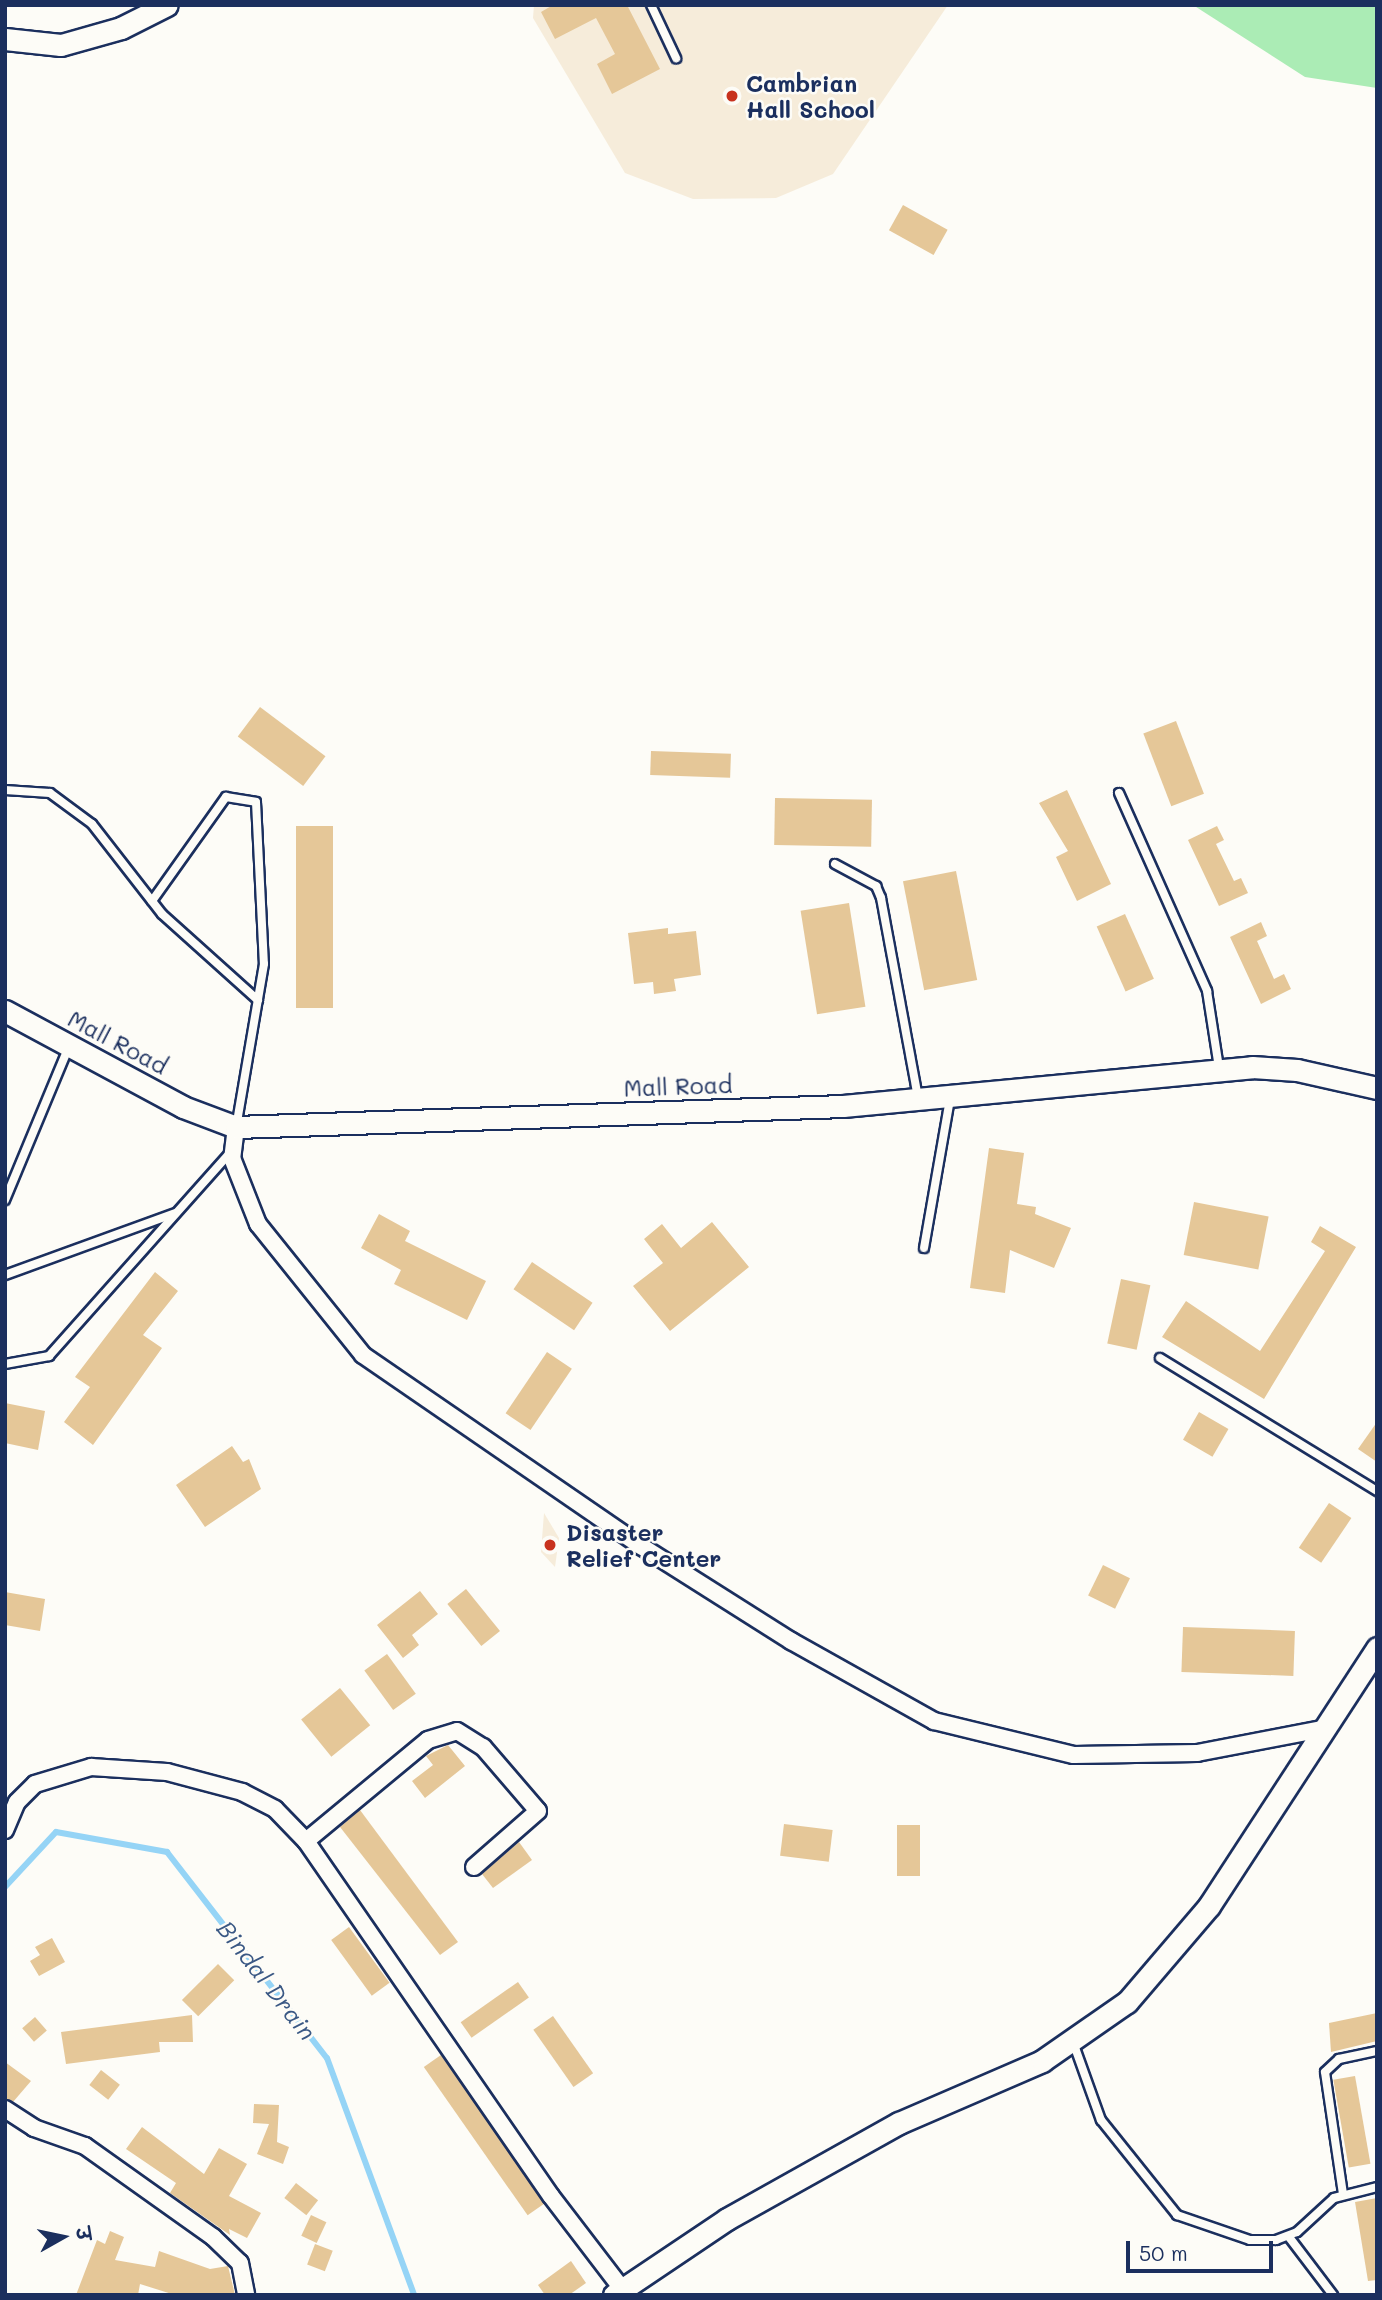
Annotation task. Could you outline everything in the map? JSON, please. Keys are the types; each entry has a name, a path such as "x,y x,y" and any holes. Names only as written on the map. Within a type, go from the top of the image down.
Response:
{"street":[{"path":"5,38 61,45 121,28 167,5"},
{"name":"Mall Road","path":"5,1011 183,1107 236,1127 843,1107 1219,1068 1297,1070 1377,1088"},
{"path":"236,1127 232,1151 273,1248 363,1355 642,1546 791,1641 934,1721 1074,1755 1197,1753 1327,1728"},
{"path":"5,1830 17,1802 36,1784 91,1767 167,1772 242,1792 275,1810 306,1841 618,2292 727,2219 900,2123 1073,2042 1165,1963 1327,1728 1377,1647"},
{"path":"306,1841 428,1740 457,1731 483,1747 538,1811 474,1867"},
{"path":"5,2109 34,2128 85,2146 222,2244 240,2263 246,2295"}],"lane":[{"path":"651,5 676,58"},
{"path":"5,790 50,793 92,824 152,901 210,963 258,1000"},
{"path":"1119,793 1207,991 1219,1068"},
{"path":"152,901 226,797 256,802 265,930 258,1000 236,1127"},
{"path":"835,864 876,886 881,898 918,1098"},
{"path":"5,1200 69,1046"},
{"path":"924,1248 951,1095"},
{"path":"5,1364 49,1356 232,1151"},
{"path":"5,1275 178,1212"},
{"path":"1160,1358 1377,1491"},
{"path":"1073,2042 1101,2120 1177,2215 1250,2240 1289,2237 1343,2193 1377,2187"},
{"path":"1343,2193 1325,2072 1339,2059 1377,2051"},
{"path":"1289,2237 1333,2295"}],"shaded area":[{"name":"Cambrian Hall School","path":"534,5 948,5 833,174 776,198 693,199 625,173 533,18"},
{"name":"Disaster Relief Center","path":"544,1513 559,1538 555,1567 541,1552"}],"green space":[{"path":"1193,5 1377,5 1377,88 1305,77"}],"building":[{"path":"553,5 627,5 660,69 612,94 597,64 615,54 596,18 555,39 541,12"},
{"path":"903,205 948,230 934,255 889,230"},
{"path":"260,707 325,756 303,786 238,737"},
{"path":"1176,721 1204,794 1171,806 1143,734"},
{"path":"651,751 731,754 730,778 650,775"},
{"path":"1067,790 1111,884 1077,901 1056,857 1068,851 1039,803"},
{"path":"775,798 872,800 871,847 774,845"},
{"path":"296,826 333,826 333,1008 296,1008"},
{"path":"1217,826 1224,840 1216,844 1234,881 1241,878 1248,893 1219,906 1188,840"},
{"path":"956,871 977,980 924,990 903,881"},
{"path":"849,903 865,1007 817,1014 801,911"},
{"path":"1125,914 1154,979 1126,991 1097,927"},
{"path":"1261,922 1267,936 1257,941 1274,979 1284,974 1291,989 1261,1004 1230,937"},
{"path":"668,928 668,934 696,931 701,975 674,979 676,991 654,994 653,982 634,984 628,933"},
{"path":"989,1148 1024,1153 1017,1204 1036,1207 1035,1214 1071,1228 1054,1268 1010,1250 1005,1293 970,1288"},
{"path":"1194,1202 1269,1217 1258,1270 1184,1255"},
{"path":"379,1214 410,1231 405,1241 486,1281 467,1320 394,1284 401,1270 361,1248"},
{"path":"712,1222 749,1267 670,1331 633,1286 663,1263 644,1239 662,1224 681,1248"},
{"path":"1320,1226 1356,1247 1264,1399 1162,1337 1186,1301 1260,1351 1325,1251 1311,1242"},
{"path":"532,1262 593,1303 574,1330 514,1289"},
{"path":"155,1272 178,1291 143,1335 162,1348 93,1445 64,1422 90,1387 75,1377"},
{"path":"1121,1279 1150,1285 1137,1350 1107,1344"},
{"path":"547,1352 572,1369 530,1430 506,1413"},
{"path":"5,1403 45,1411 38,1450 5,1443"},
{"path":"1199,1412 1228,1429 1212,1457 1183,1440"},
{"path":"1377,1422 1377,1462 1358,1449"},
{"path":"232,1446 243,1462 249,1459 261,1489 205,1527 176,1485"},
{"path":"1329,1503 1351,1518 1321,1563 1299,1548"},
{"path":"1103,1565 1130,1578 1115,1609 1088,1596"},
{"path":"466,1589 500,1631 481,1646 447,1604"},
{"path":"420,1591 438,1614 412,1635 419,1645 403,1658 377,1625"},
{"path":"5,1592 45,1599 40,1631 5,1625"},
{"path":"1183,1627 1295,1631 1293,1676 1181,1672"},
{"path":"387,1654 416,1694 393,1710 364,1670"},
{"path":"340,1688 370,1725 331,1757 301,1719"},
{"path":"448,1745 465,1766 425,1798 412,1781 433,1765 426,1756"},
{"path":"360,1810 458,1942 440,1955 340,1827"},
{"path":"784,1824 833,1830 829,1862 780,1856"},
{"path":"897,1825 920,1825 920,1876 897,1876"},
{"path":"519,1842 532,1860 493,1888 482,1874"},
{"path":"349,1927 390,1983 372,1996 331,1940"},
{"path":"52,1938 65,1962 39,1976 30,1961 40,1955 35,1947"},
{"path":"218,1964 234,1980 198,2016 182,2000"},
{"path":"518,1982 529,1998 472,2038 461,2022"},
{"path":"1377,2013 1377,2041 1331,2052 1329,2023"},
{"path":"192,2015 193,2042 159,2042 160,2052 66,2064 61,2032"},
{"path":"553,2016 593,2073 573,2087 533,2030"},
{"path":"35,2017 47,2031 34,2042 22,2028"},
{"path":"441,2055 545,2203 528,2215 424,2067"},
{"path":"5,2062 31,2081 13,2102 5,2099"},
{"path":"101,2070 120,2085 108,2100 89,2085"},
{"path":"1355,2076 1370,2164 1349,2167 1333,2080"},
{"path":"254,2104 279,2105 277,2142 289,2147 283,2164 257,2154 269,2124 253,2123"},
{"path":"142,2127 204,2174 219,2148 247,2164 229,2196 261,2213 247,2238 229,2229 230,2235 170,2193 176,2183 126,2149"},
{"path":"296,2183 318,2200 306,2215 284,2198"},
{"path":"1377,2198 1377,2280 1368,2281 1355,2202"},
{"path":"311,2215 326,2222 317,2243 301,2236"},
{"path":"110,2231 124,2237 115,2260 155,2267 159,2251 210,2269 228,2266 235,2295 175,2295 140,2284 138,2295 76,2295 97,2240 105,2244"},
{"path":"315,2244 333,2251 325,2271 307,2265"},
{"path":"571,2261 586,2283 569,2295 545,2295 538,2285"}],"waterway":[{"name":"Bindal Drain","path":"5,1887 56,1832 167,1852 327,2058 414,2295"}],"place":[{"name":"Cambrian Hall School","path":"732,96"},
{"name":"Disaster Relief Center","path":"550,1545"}]}
